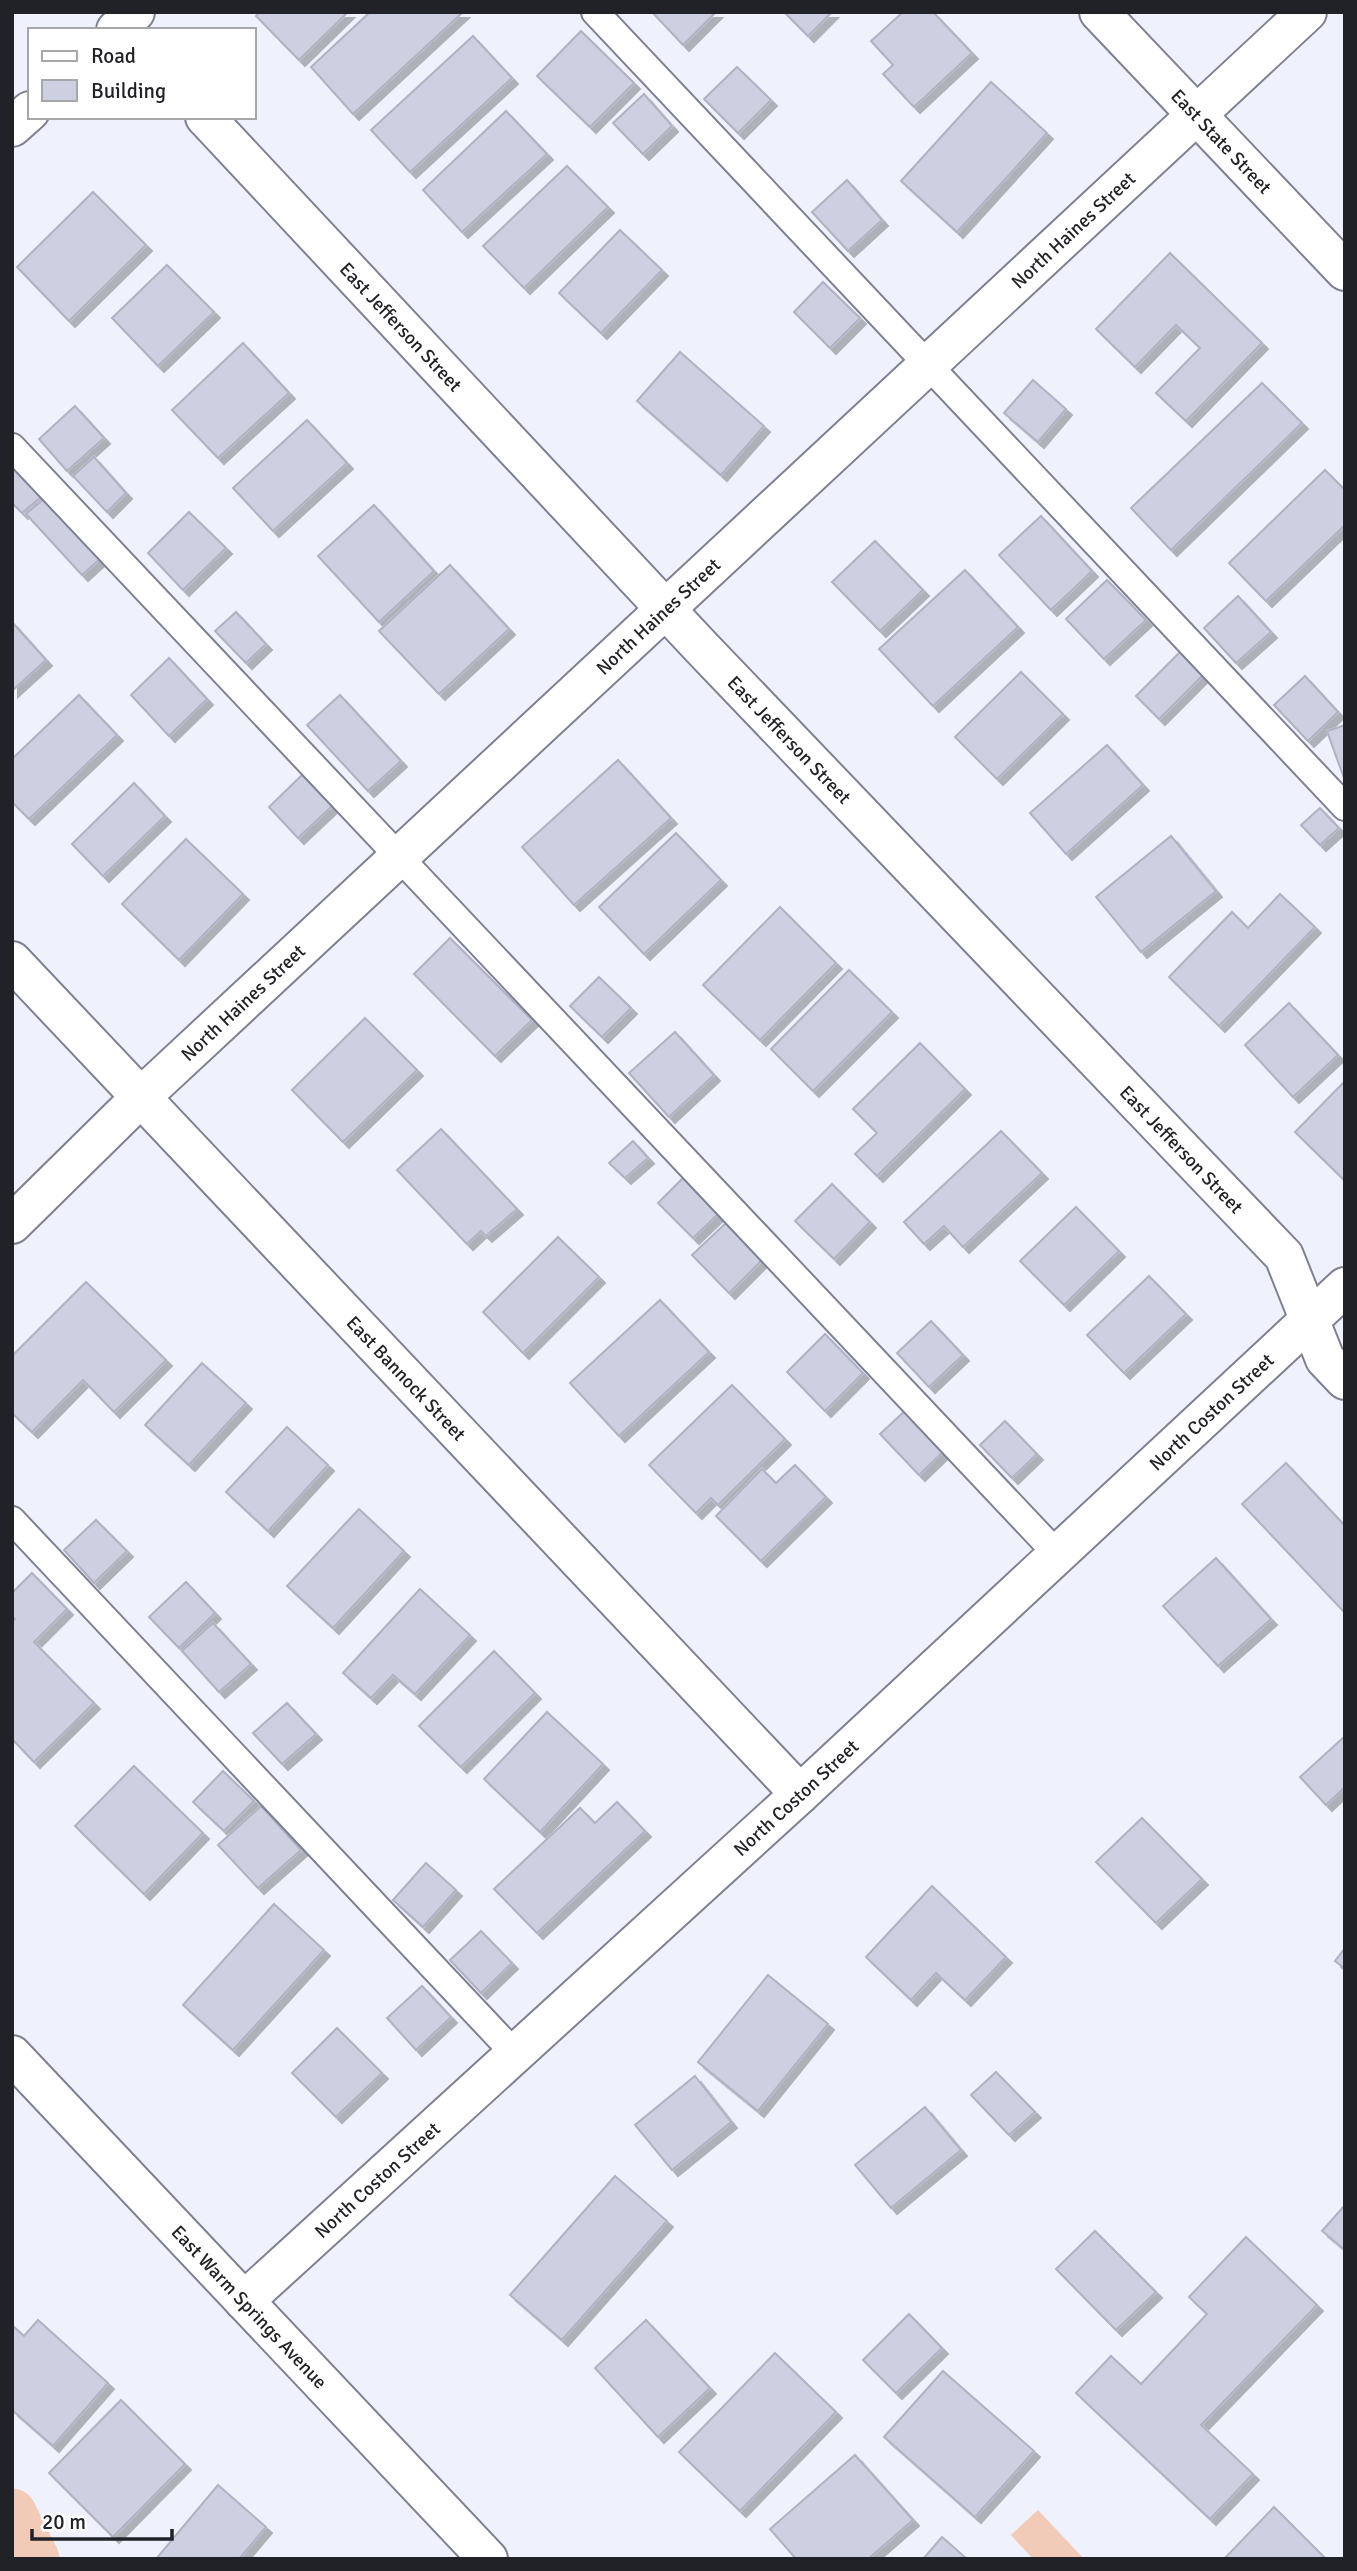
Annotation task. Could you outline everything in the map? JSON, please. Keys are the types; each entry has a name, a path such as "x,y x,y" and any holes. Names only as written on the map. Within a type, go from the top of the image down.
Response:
{"street":[{"name":"East State Street","path":"1099,12 1345,271"},
{"name":"North Haines Street","path":"12,1224 141,1097 1307,12"},
{"path":"12,127 28,113"},
{"name":"East Jefferson Street","path":"207,119 665,609 1284,1256 1325,1359 1345,1380"},
{"name":"East Bannock Street","path":"12,961 800,1794"},
{"name":"North Coston Street","path":"244,2301 800,1794 1345,1287"},
{"name":"East Warm Springs Avenue","path":"12,2055 488,2559"}],"lane":[{"path":"595,12 1345,807"},
{"path":"12,447 1058,1555"},
{"path":"12,1520 515,2054"}],"shaded area":[{"path":"1038,2510 1084,2559 1033,2559 1011,2535"}],"building":[{"path":"260,12 348,12 299,60 256,16"},
{"path":"370,12 463,12 353,114 311,67"},
{"path":"652,12 716,12 683,45"},
{"path":"784,12 832,12 808,36"},
{"path":"903,12 933,12 972,53 914,107 883,74 893,65 871,41"},
{"path":"581,31 634,83 590,127 537,76"},
{"path":"473,36 512,78 410,172 371,130"},
{"path":"737,67 771,100 738,133 704,99"},
{"path":"991,82 1047,133 957,232 901,181"},
{"path":"644,94 672,126 643,154 613,123"},
{"path":"506,111 547,154 462,232 423,190"},
{"path":"567,166 608,207 524,288 483,246"},
{"path":"847,180 882,220 848,251 812,212"},
{"path":"93,192 146,245 69,321 17,267"},
{"path":"620,230 662,270 601,333 559,293"},
{"path":"1170,253 1262,343 1186,421 1156,393 1200,348 1176,325 1135,367 1096,329"},
{"path":"167,265 214,312 158,366 112,318"},
{"path":"823,282 860,318 830,348 794,312"},
{"path":"243,343 289,393 218,458 172,410"},
{"path":"680,352 764,426 721,475 637,401"},
{"path":"1033,380 1066,409 1038,442 1004,413"},
{"path":"1262,383 1302,423 1171,550 1131,508"},
{"path":"75,406 104,438 67,471 39,439"},
{"path":"307,420 347,463 273,531 233,488"},
{"path":"94,457 126,493 107,512 73,476"},
{"path":"12,465 42,496 22,513 12,503"},
{"path":"1325,470 1345,490 1345,525 1266,601 1229,563"},
{"path":"46,497 102,557 82,575 26,514"},
{"path":"374,505 434,571 379,622 318,556"},
{"path":"189,512 226,548 183,590 148,553"},
{"path":"1041,516 1092,571 1051,610 999,555"},
{"path":"875,541 923,590 880,631 832,582"},
{"path":"450,565 509,629 439,694 379,631"},
{"path":"965,570 1018,627 933,706 879,649"},
{"path":"1107,580 1146,620 1104,659 1066,619"},
{"path":"1238,596 1271,632 1236,663 1204,628"},
{"path":"236,612 266,644 246,663 215,631"},
{"path":"12,622 46,660 12,691"},
{"path":"1180,652 1203,675 1159,719 1136,696"},
{"path":"169,658 207,699 169,736 131,695"},
{"path":"1021,672 1063,714 997,779 955,737"},
{"path":"1305,676 1338,712 1308,741 1274,705"},
{"path":"79,695 117,735 29,819 12,802 12,759"},
{"path":"340,695 401,761 368,791 307,725"},
{"path":"1345,725 1345,781 1327,731"},
{"path":"1107,745 1143,785 1066,854 1030,813"},
{"path":"618,760 671,818 574,905 522,847"},
{"path":"302,775 332,806 298,838 269,807"},
{"path":"134,783 165,816 103,876 72,844"},
{"path":"1320,808 1339,828 1320,845 1301,825"},
{"path":"676,833 721,880 644,954 599,907"},
{"path":"1171,836 1216,891 1141,952 1096,897"},
{"path":"186,839 243,894 179,960 122,904"},
{"path":"1280,894 1315,927 1219,1026 1169,977 1232,912 1248,928"},
{"path":"780,907 836,963 760,1040 703,985"},
{"path":"450,938 532,1020 495,1056 414,974"},
{"path":"849,970 892,1012 813,1091 771,1049"},
{"path":"599,977 631,1008 602,1037 570,1006"},
{"path":"1289,1003 1338,1055 1293,1097 1245,1045"},
{"path":"365,1018 417,1070 343,1142 292,1090"},
{"path":"675,1032 714,1075 669,1117 629,1073"},
{"path":"920,1043 965,1089 877,1176 855,1154 877,1133 853,1109"},
{"path":"1345,1081 1345,1177 1343,1179 1295,1132"},
{"path":"441,1129 517,1209 486,1236 481,1231 467,1244 397,1170"},
{"path":"1001,1131 1042,1173 963,1247 944,1226 924,1244 904,1222"},
{"path":"633,1141 648,1158 625,1178 609,1163"},
{"path":"683,1178 718,1214 693,1238 658,1203"},
{"path":"832,1184 870,1222 834,1259 795,1221"},
{"path":"1076,1207 1119,1251 1064,1305 1020,1261"},
{"path":"727,1222 763,1259 729,1293 692,1255"},
{"path":"558,1237 599,1277 523,1353 483,1312"},
{"path":"1149,1276 1186,1314 1124,1373 1087,1335"},
{"path":"86,1282 166,1360 114,1412 83,1380 32,1432 12,1413 12,1356"},
{"path":"660,1300 709,1352 619,1436 570,1383"},
{"path":"931,1321 963,1355 929,1387 897,1353"},
{"path":"825,1334 863,1373 825,1411 787,1372"},
{"path":"202,1363 246,1403 189,1465 145,1425"},
{"path":"732,1385 785,1439 718,1505 711,1498 696,1513 649,1465"},
{"path":"908,1408 947,1448 919,1475 880,1434"},
{"path":"1005,1421 1037,1454 1012,1478 980,1445"},
{"path":"287,1427 328,1465 268,1531 226,1492"},
{"path":"1286,1463 1345,1526 1345,1613 1242,1504"},
{"path":"795,1465 826,1497 761,1561 716,1516 762,1469 776,1483"},
{"path":"359,1509 404,1551 333,1628 287,1586"},
{"path":"96,1520 127,1551 94,1583 64,1550"},
{"path":"1216,1558 1271,1619 1218,1666 1163,1606"},
{"path":"32,1573 67,1609 34,1642 94,1703 34,1762 12,1739 12,1622 15,1619 12,1617 12,1593"},
{"path":"186,1582 215,1613 179,1648 149,1617"},
{"path":"420,1589 470,1635 415,1694 393,1675 371,1698 343,1673"},
{"path":"213,1623 251,1664 219,1692 182,1651"},
{"path":"494,1651 535,1693 461,1767 419,1726"},
{"path":"287,1703 316,1734 282,1764 253,1733"},
{"path":"547,1712 603,1764 540,1832 484,1779"},
{"path":"1345,1736 1345,1787 1326,1805 1300,1777"},
{"path":"134,1766 203,1833 144,1894 75,1826"},
{"path":"223,1771 254,1801 224,1831 193,1802"},
{"path":"617,1802 645,1831 537,1933 494,1889 580,1808 595,1823"},
{"path":"261,1806 301,1850 258,1888 218,1845"},
{"path":"1142,1818 1202,1879 1156,1923 1096,1862"},
{"path":"426,1863 456,1890 423,1927 393,1900"},
{"path":"932,1886 1006,1957 965,2000 936,1973 911,2000 866,1957"},
{"path":"274,1904 324,1950 233,2050 183,2005"},
{"path":"481,1931 512,1963 481,1993 450,1960"},
{"path":"1345,1948 1345,1969 1335,1961"},
{"path":"768,1975 828,2024 758,2111 698,2062"},
{"path":"422,1986 451,2017 416,2050 387,2018"},
{"path":"337,2028 382,2073 336,2117 292,2073"},
{"path":"996,2072 1035,2112 1009,2135 971,2095"},
{"path":"695,2076 731,2122 672,2170 635,2125"},
{"path":"925,2107 961,2150 891,2208 855,2165"},
{"path":"615,2176 667,2221 562,2340 510,2295"},
{"path":"1345,2205 1345,2250 1322,2231"},
{"path":"1095,2231 1156,2292 1116,2330 1056,2269"},
{"path":"1246,2237 1317,2305 1201,2425 1253,2474 1210,2519 1076,2393 1111,2356 1141,2384 1207,2314 1189,2297"},
{"path":"909,2314 942,2348 896,2393 863,2360"},
{"path":"38,2320 108,2383 53,2446 12,2410 12,2325 24,2336"},
{"path":"646,2320 710,2388 658,2437 595,2368"},
{"path":"775,2353 836,2412 740,2511 679,2452"},
{"path":"943,2371 1034,2451 975,2517 884,2437"},
{"path":"121,2400 185,2464 113,2537 49,2473"},
{"path":"855,2455 913,2520 868,2559 796,2559 770,2529"},
{"path":"218,2485 266,2527 239,2559 156,2559"},
{"path":"1274,2507 1326,2559 1224,2559"},
{"path":"942,2537 967,2559 923,2559"}],"waterway":[{"path":"12,2513 35,2559"}]}
